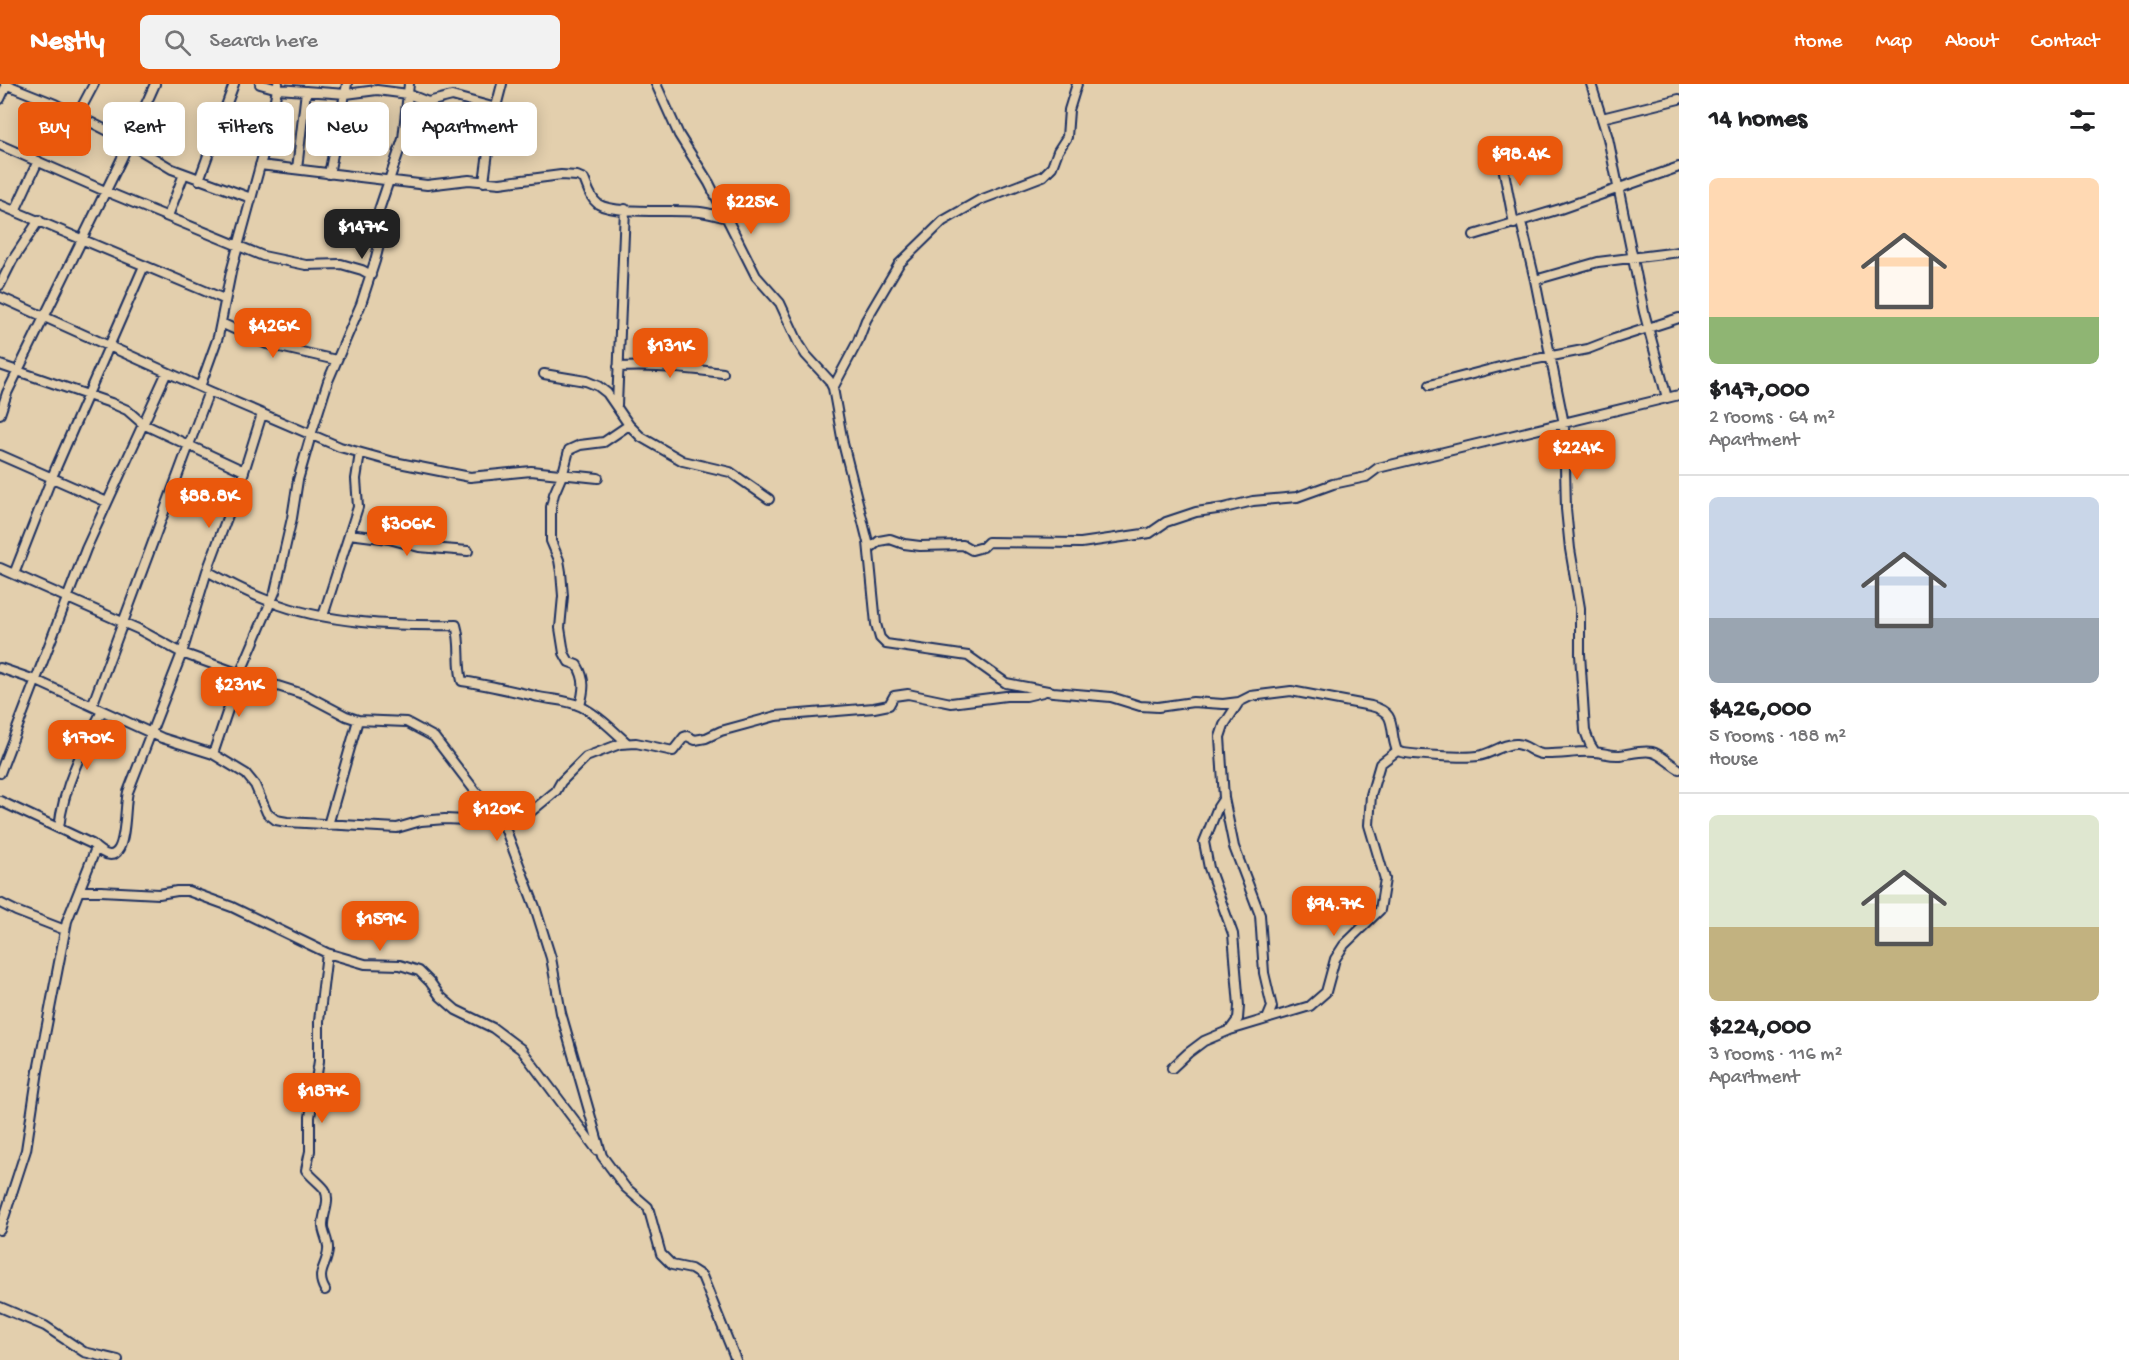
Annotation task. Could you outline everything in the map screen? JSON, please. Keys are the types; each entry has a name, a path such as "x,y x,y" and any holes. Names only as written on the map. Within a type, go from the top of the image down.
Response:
{"street":[{"path":"0,99 7,84 46,102"},
{"path":"84,102 94,84"},
{"path":"146,102 154,84"},
{"path":"199,180 234,84"},
{"path":"260,84 346,94 378,90 408,94 428,102 453,96 474,102"},
{"path":"329,174 347,84"},
{"path":"213,754 240,674 271,602 285,551 298,480 311,435 336,360 371,275 379,244 379,210 403,139 409,84"},
{"path":"498,102 502,84"},
{"path":"656,84 680,135 727,218 756,276 780,303 802,350 829,380 833,388 869,549 876,624 880,638 886,644 968,656 1006,683 1046,691 1111,697 1140,706 1158,707 1193,702 1223,704 1239,702 1251,696 1291,691 1382,709 1391,719 1396,751 1403,754 1480,756 1504,746 1517,744 1542,754 1595,752 1604,755 1618,755 1652,752 1679,769"},
{"path":"833,388 858,341 866,320 899,264 943,220 980,200 1043,176 1052,167 1067,137 1069,110 1077,84"},
{"path":"1591,84 1602,118 1648,328 1667,398"},
{"path":"200,387 221,323 224,299 260,165 278,86"},
{"path":"297,169 306,91"},
{"path":"1602,118 1679,99"},
{"path":"0,144 105,191 263,256 306,265 341,264 371,275"},
{"path":"0,414 17,371 121,156"},
{"path":"149,156 184,174 251,198"},
{"path":"484,182 488,156"},
{"path":"1501,156 1535,280 1564,424 1566,509 1580,608 1580,654 1585,731 1595,752"},
{"path":"15,211 38,161"},
{"path":"260,165 427,185 470,180 500,183 561,175 578,176 584,180 591,197 598,204 625,209 700,212 727,218"},
{"path":"1474,235 1518,223 1679,168"},
{"path":"168,216 184,174"},
{"path":"0,204 224,299"},
{"path":"617,405 625,209"},
{"path":"0,285 12,261 39,220"},
{"path":"1535,280 1598,262 1679,252"},
{"path":"14,574 52,477 144,266"},
{"path":"0,297 262,414 360,453 470,477 531,471 598,478"},
{"path":"1430,385 1489,369 1588,349 1679,318"},
{"path":"221,323 267,344 336,360"},
{"path":"0,365 111,403 127,410 143,424 244,471"},
{"path":"618,368 655,366 723,373"},
{"path":"0,773 86,549 167,372"},
{"path":"544,374 586,381 598,386 617,405 641,437 670,455 701,466 730,472 769,499"},
{"path":"92,706 209,391"},
{"path":"869,549 879,541 890,539 920,546 963,545 972,550 983,547 988,542 1081,543 1150,533 1166,522 1196,512 1253,501 1298,497 1333,484 1366,477 1378,468 1679,395"},
{"path":"0,801 92,844 100,852 108,855 116,853 121,846 125,835 125,802 128,792 182,652 207,571 244,471 262,414"},
{"path":"580,706 585,688 584,681 577,665 569,662 564,653 560,628 563,596 559,560 551,541 551,507 566,457 572,447 604,442 629,424"},
{"path":"322,616 358,507 356,479 360,453"},
{"path":"0,454 107,502"},
{"path":"349,534 389,539 419,547 468,551"},
{"path":"0,568 124,623 182,652 306,695 346,716 358,720 406,722 434,737 476,792 501,820 552,958 561,1013 602,1156"},
{"path":"207,571 271,602 322,616 411,626 456,625 460,639 462,681 504,688 541,698 568,701 580,706 608,725 627,743"},
{"path":"0,668 34,680 151,733 213,754 246,774 255,785 267,813 276,820 397,828 421,821 501,820 527,816 542,804 586,757 620,744 636,743 672,751 687,736 695,740 706,738 721,731 776,716 874,708 889,705 894,696 908,694 951,704 1006,696 1026,696 1046,691"},
{"path":"1239,702 1224,725 1220,737 1224,798 1234,847 1260,915 1264,973 1272,1007 1267,1019"},
{"path":"59,828 60,816 78,758 102,711"},
{"path":"328,825 358,720"},
{"path":"1172,1068 1204,1041 1230,1029 1310,1006 1326,992 1335,959 1344,945 1380,910 1385,879 1369,825 1371,795 1380,764 1396,751"},
{"path":"1224,798 1204,842 1209,868 1233,934 1239,1006 1238,1019 1230,1029"},
{"path":"0,1230 26,1150 38,1071 65,930 71,908 96,848"},
{"path":"80,891 159,894 188,891 232,907 327,952 365,964 400,966 419,971 440,996 456,1010 493,1028 521,1049 625,1187 648,1207 661,1254 672,1265 691,1269 702,1276 736,1360"},
{"path":"0,903 65,930"},
{"path":"325,1290 321,1283 321,1273 328,1250 323,1226 328,1200 324,1188 315,1182 306,1170 310,1151 310,1117 319,1061 321,1001 327,952"},
{"path":"0,1307 45,1326 84,1352 118,1360"}]}
